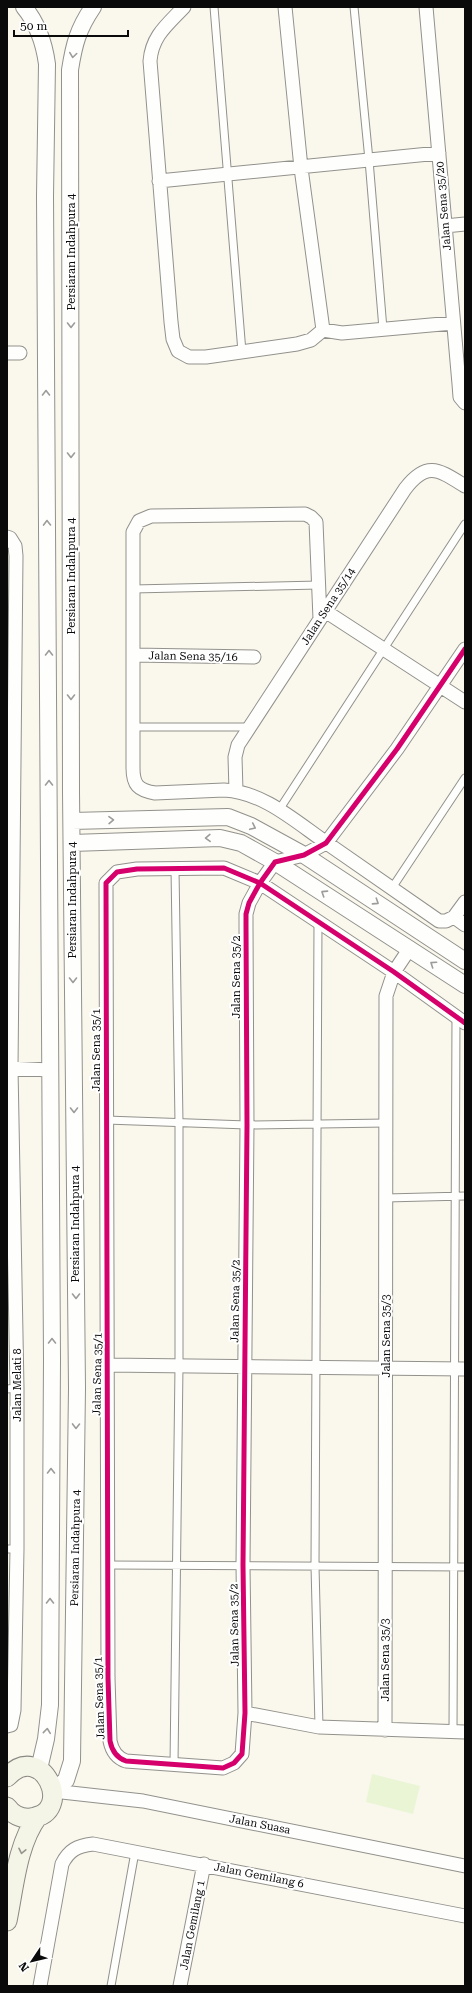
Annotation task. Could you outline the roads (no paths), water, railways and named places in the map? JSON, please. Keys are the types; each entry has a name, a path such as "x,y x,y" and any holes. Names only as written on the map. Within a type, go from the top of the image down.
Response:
{"main road":[{"path":"7,1921 24,1840 30,1827 38,1816 49,1806 53,1791 50,1779 39,1769 25,1766 8,1773"},
{"path":"7,1807 11,1812 22,1818 38,1816"}],"street":[{"name":"Persiaran Indahpura 4","path":"24,7 33,18 44,43 47,64 45,204 52,1359 50,1705 44,1750 39,1769"},
{"name":"Persiaran Indahpura 4","path":"53,1791 66,1780 72,1761 77,1388 72,844 70,70 74,42 84,20 93,7"},
{"path":"184,7 157,35 151,48 150,61 171,322 173,339 178,351 189,357 206,357 297,344 311,340 323,330 342,333 453,323"},
{"path":"285,7 301,168 323,330"},
{"name":"Jalan Sena 35/20","path":"426,7 460,397 465,403"},
{"path":"159,180 301,168 439,153"},
{"path":"445,226 465,224"},
{"name":"Jalan Sena 35/14","path":"236,791 235,757 238,745 413,478 422,472 433,471 445,474 465,486"},
{"path":"465,702 383,649 323,615 319,585 316,522 311,517 305,514 151,516 139,521 133,532 132,727 133,776 138,786 144,791 155,793 236,791 279,810 439,921 460,921 465,902"},
{"name":"Jalan Melati 8","path":"7,1726 11,1725 14,1710 9,1068 11,691 16,556 15,546 9,538"},
{"path":"275,862 304,855 326,843 397,748 465,648"},
{"name":"Jalan Sena 35/16","path":"133,655 254,657"},
{"path":"72,821 228,817 251,826 304,855 465,961"},
{"path":"72,844 220,838 241,843 275,862 465,985"},
{"name":"Jalan Sena 35/2","path":"223,1768 234,1763 242,1754 245,1713 243,1565 247,1125 246,914 260,883 275,862"},
{"path":"175,869 224,868 260,883 394,972 460,1019"},
{"name":"Jalan Sena 35/1","path":"175,869 137,869 117,872 106,883 107,1365 110,1733 112,1749 121,1759 126,1761 223,1768"},
{"name":"Jalan Sena 35/3","path":"385,1730 386,996 394,972 410,948"},
{"path":"9,1068 50,1070"},
{"path":"107,1365 244,1368 459,1369"},
{"path":"245,1713 319,1727 459,1732"},
{"name":"Jalan Suasa","path":"53,1791 144,1801 465,1866"},
{"name":"Jalan Gemilang 6","path":"40,1986 62,1864 66,1856 74,1848 82,1845 92,1844 204,1864 465,1916"},
{"name":"Jalan Gemilang 1","path":"180,1986 204,1864"}],"lane":[{"path":"214,7 242,352"},
{"path":"354,7 384,329"},
{"path":"279,810 465,524"},
{"path":"133,589 319,585"},
{"path":"132,727 250,727"},
{"path":"392,888 465,778"},
{"path":"174,1765 179,1366 179,1123 175,869"},
{"path":"318,922 315,1566 319,1727"},
{"path":"459,1732 453,1567 459,1369 455,1196 460,1019"},
{"path":"106,1120 247,1125 386,1123"},
{"path":"386,1198 465,1196"},
{"path":"108,1565 385,1565 465,1567"},
{"path":"111,1986 135,1852"}]}
